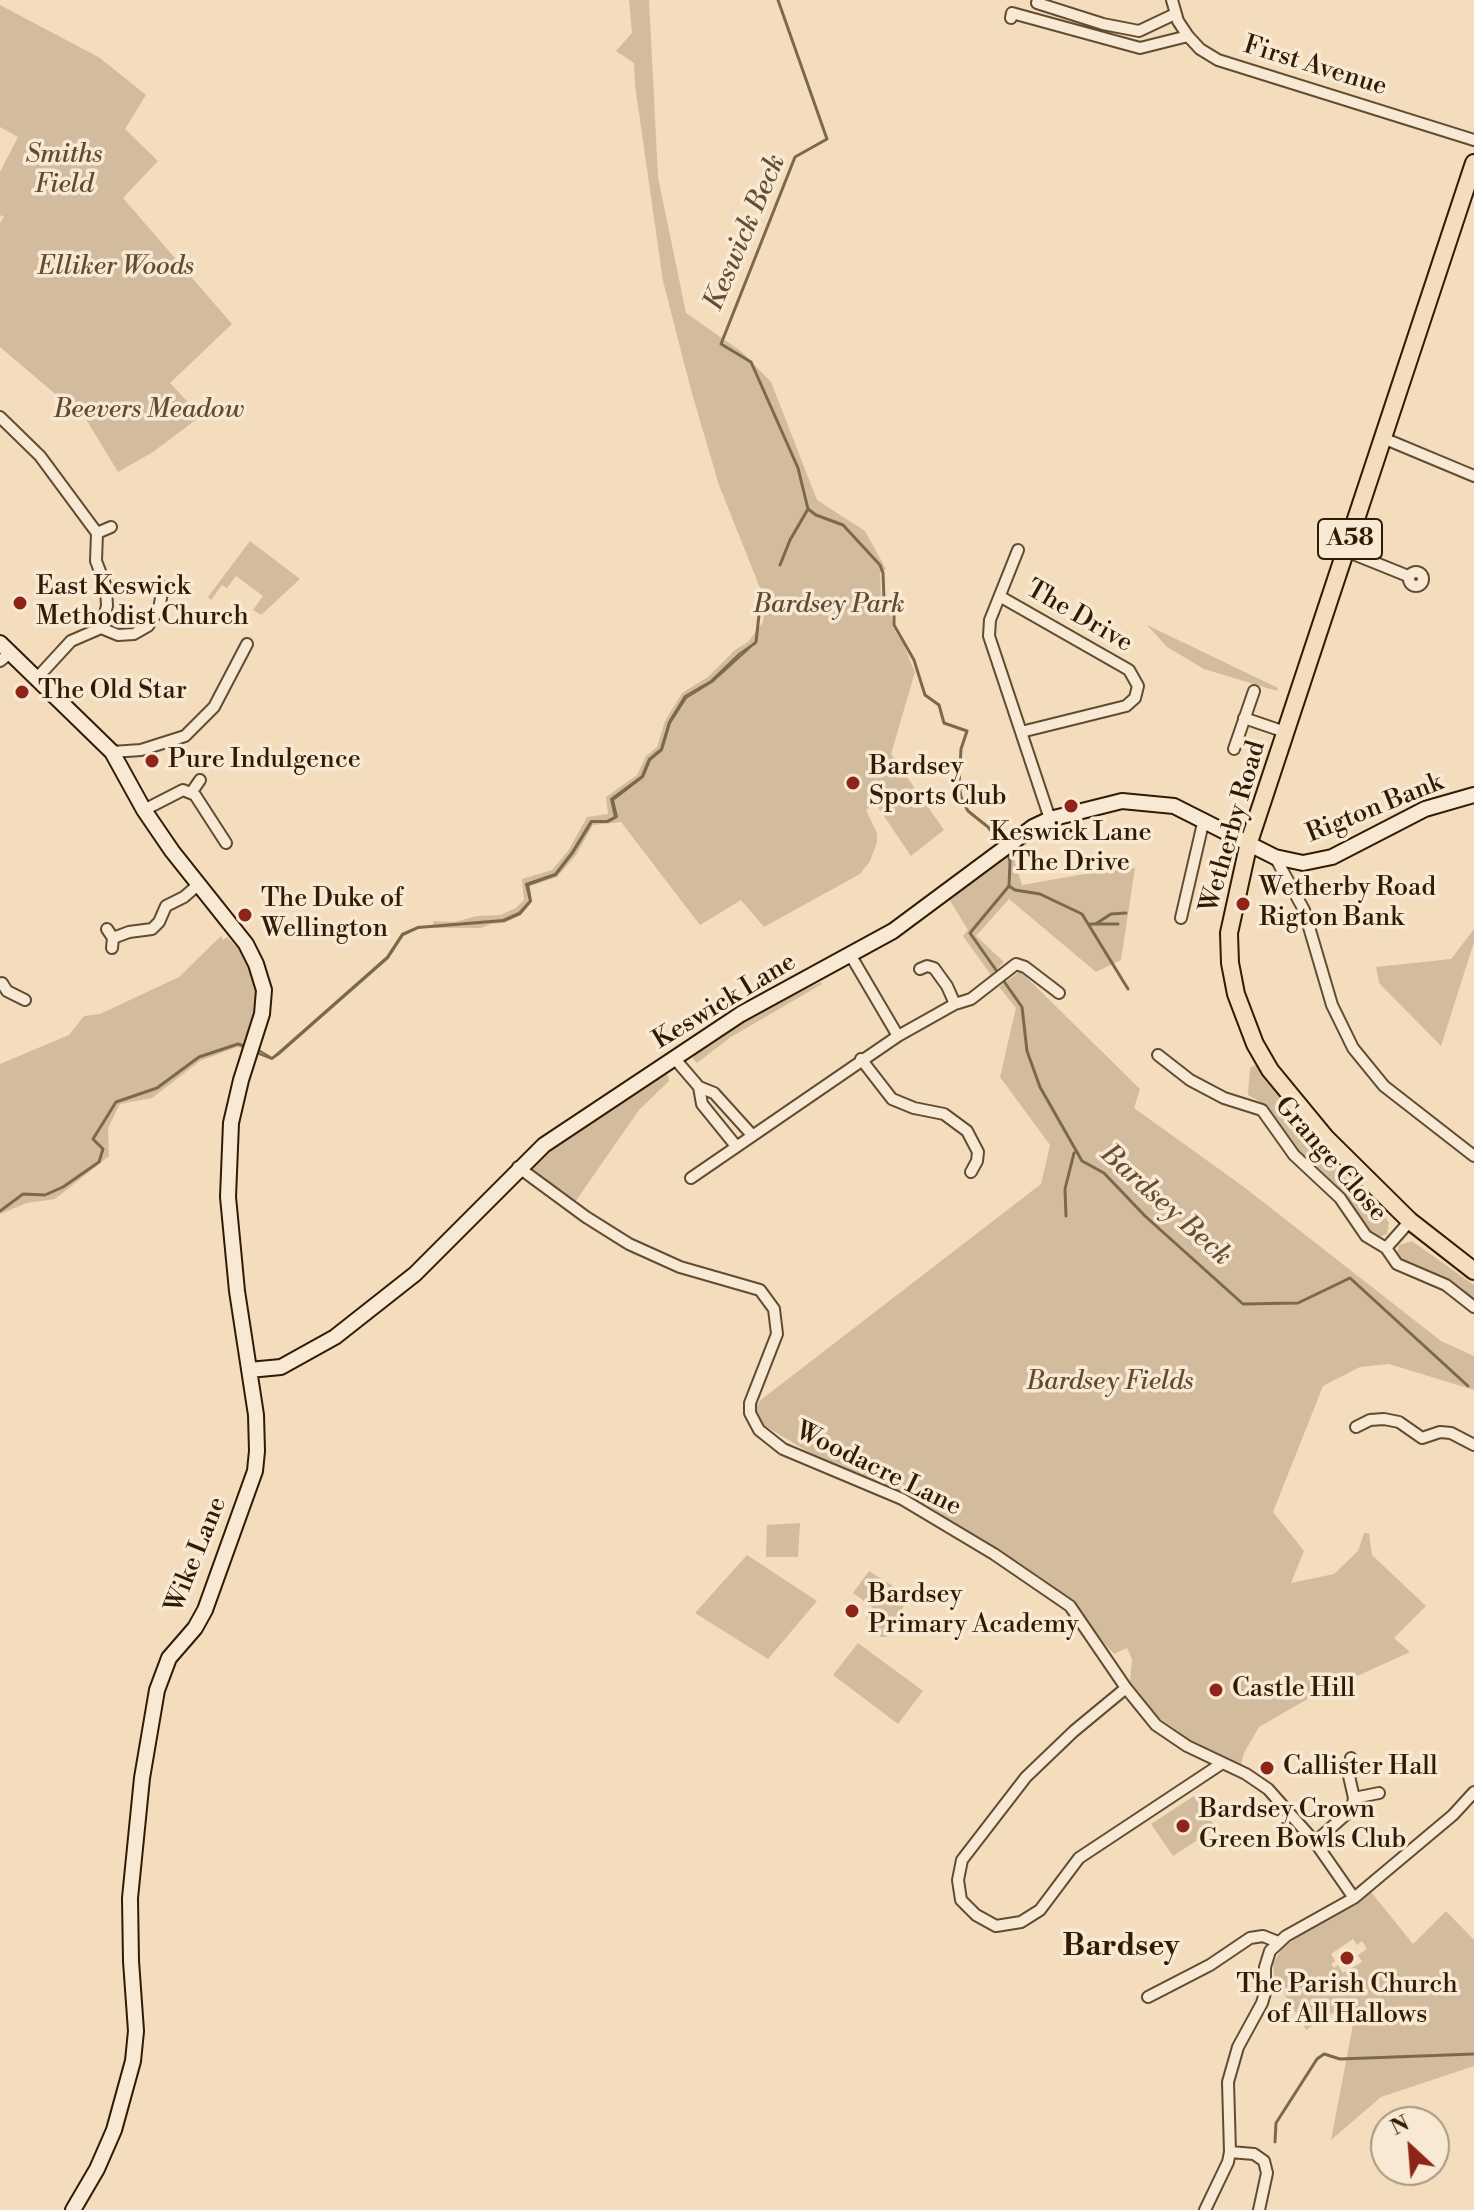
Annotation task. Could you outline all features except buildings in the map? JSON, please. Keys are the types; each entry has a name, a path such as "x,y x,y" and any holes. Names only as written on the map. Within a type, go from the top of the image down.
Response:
{"main road":[{"name":"Wetherby Road","path":"1474,163 1249,842 1229,933 1230,963 1244,1018 1270,1070 1326,1138 1410,1221 1474,1271"}],"street":[{"path":"1038,0 1037,3 1050,8 1139,31 1175,14"},
{"name":"First Avenue","path":"1172,0 1175,14 1188,36 1200,49 1218,60 1474,140"},
{"path":"1011,18 1012,13 1140,48 1188,36"},
{"path":"0,417 40,456 97,533 96,561 106,587 107,606 101,628"},
{"path":"1383,438 1474,476"},
{"path":"97,533 111,527"},
{"name":"The Drive","path":"1018,550 990,620 989,636 1050,819"},
{"path":"1346,551 1408,576"},
{"path":"37,678 71,641 101,628 118,635 134,634 148,626 159,609 163,587"},
{"name":"The Drive","path":"1001,597 1129,670 1138,686 1135,698 1126,706 1021,732"},
{"path":"112,752 141,750 185,736 214,707 247,644"},
{"name":"Wike Lane","path":"3,652 37,678 112,752 144,810 172,851 246,944 260,977 264,1003 231,1123 228,1197 232,1251 254,1399 257,1451 250,1490 205,1610 195,1628 169,1658 157,1690 142,1778 130,1898 136,2031 133,2061 114,2130 97,2169 73,2210"},
{"path":"1234,749 1254,691"},
{"path":"1244,718 1285,732"},
{"path":"191,793 200,780"},
{"path":"144,810 183,790 191,793 226,843"},
{"name":"Rigton Bank","path":"1249,842 1275,857 1303,863 1317,862 1374,837 1425,809 1474,795"},
{"name":"Keswick Lane","path":"249,1370 274,1369 310,1353 382,1302 460,1231 518,1167 544,1145 741,1014 851,956 909,920 1005,846 1050,819 1122,801 1174,806 1249,842"},
{"path":"1181,918 1204,819"},
{"path":"1275,857 1304,910 1332,1005 1353,1048 1384,1086 1474,1156"},
{"path":"111,938 152,929 166,906 184,897 199,884"},
{"path":"851,956 898,1036"},
{"path":"691,1178 861,1059 955,1004 971,999 1016,964 1059,993"},
{"path":"920,969 927,966 934,968 955,1004"},
{"path":"3,991 25,1000"},
{"name":"Grange Close","path":"1158,1055 1199,1085 1224,1098 1262,1110 1294,1155 1340,1198 1366,1236 1386,1248 1397,1264 1446,1285 1474,1307"},
{"path":"675,1059 699,1087 714,1093 752,1135"},
{"path":"861,1059 892,1099 914,1108 944,1114 967,1131 978,1152 971,1172"},
{"path":"699,1087 702,1104 736,1146"},
{"name":"Woodacre Lane","path":"518,1167 629,1244 680,1267 760,1290 774,1309 777,1334 750,1403 750,1413 759,1430 783,1449 902,1499 994,1554 1070,1606 1126,1688 1156,1725 1187,1746 1246,1774 1268,1789 1315,1842 1354,1898"},
{"name":"Grange Close","path":"1386,1248 1410,1221"},
{"path":"254,1399 274,1369"},
{"path":"1356,1427 1377,1419 1392,1420 1422,1438 1440,1432 1451,1433 1474,1444"},
{"path":"1126,1688 1074,1731 1026,1777 962,1860 958,1880 961,1900 976,1915 996,1926 1021,1922 1040,1910 1079,1858 1221,1764"},
{"path":"1315,1842 1352,1809 1351,1758"},
{"path":"1205,2210 1224,2173 1230,2152 1227,2104 1230,2073 1238,2047 1262,2003 1267,1959 1278,1942 1354,1898 1453,1815 1474,1792"},
{"path":"1354,1798 1379,1793"},
{"path":"1148,1997 1210,1965 1250,1938 1263,1936 1278,1942"},
{"path":"1230,2152 1254,2154 1267,2167 1259,2210"}],"green space":[{"name":"Bardsey Park","path":"629,0 649,0 658,177 686,313 742,352 771,382 817,500 865,531 886,569 880,573 881,598 915,672 891,754 944,830 911,856 875,803 866,810 877,833 877,842 870,861 860,874 764,927 741,900 700,925 621,822 593,825 576,855 557,877 530,886 532,902 521,915 481,928 434,928 433,921 454,922 477,916 500,915 516,908 524,900 522,879 552,870 568,851 587,817 608,814 606,797 637,775 646,756 657,747 665,721 682,693 708,677 735,650 748,642 763,622 766,603 719,485 663,281 634,63 616,51 632,33"},
{"path":"0,5 100,58 146,95 125,129 158,161 123,198 232,324 170,383 201,416 153,452 118,472 87,421 0,347 0,223 4,217 0,215 0,172 18,137 0,127"},
{"path":"250,541 300,579 261,615 253,610 263,596 236,576 227,588 222,585 211,600 208,597"},
{"path":"1147,625 1278,688 1277,691 1204,669 1167,647"},
{"path":"1011,850 1022,885 1135,868 1121,960 1096,972 1009,899 976,936 1004,962 991,975 963,936 968,930 949,899"},
{"path":"1474,929 1474,942 1441,1046 1379,983 1376,967 1451,959"},
{"path":"221,936 223,940 227,937 248,959 257,984 255,1023 243,1049 237,1047 200,1061 152,1098 120,1104 108,1128 109,1156 55,1199 27,1203 0,1214 0,1064 69,1035 84,1016 100,1014 179,977"},
{"name":"Bardsey Fields","path":"1019,972 1140,1089 1134,1108 1244,1187 1441,1341 1474,1356 1474,1390 1389,1364 1360,1367 1323,1386 1273,1512 1304,1551 1291,1583 1334,1574 1358,1551 1364,1533 1369,1533 1372,1555 1426,1606 1394,1638 1410,1652 1311,1697 1259,1727 1244,1753 1241,1765 1194,1744 1153,1713 1130,1682 1132,1659 1127,1648 1114,1654 1071,1599 927,1505 817,1457 765,1426 756,1414 755,1407 762,1399 1041,1184 1050,1145 1000,1077 1016,1008 999,987"},
{"path":"821,982 731,1037 697,1063 693,1059 699,1049 752,1015"},
{"path":"1257,1064 1319,1152 1385,1216 1389,1223 1387,1234 1376,1238 1371,1234 1340,1192 1293,1149 1264,1104 1248,1095 1250,1068"},
{"path":"664,1073 669,1081 639,1110 575,1202 533,1170 532,1166 548,1149"},
{"path":"1412,1241 1474,1285 1474,1299 1451,1282 1396,1258 1399,1245"},
{"path":"800,1523 798,1557 766,1557 767,1525"},
{"path":"747,1555 817,1601 768,1659 695,1613"},
{"path":"869,1571 909,1596 887,1637 880,1637 874,1624 866,1619 872,1607 853,1593"},
{"path":"858,1643 923,1691 898,1724 833,1675"},
{"name":"Bardsey Crown Green Bowls Club","path":"1194,1796 1216,1828 1173,1856 1151,1824"},
{"path":"1371,1892 1413,1944 1446,1911 1474,1940 1474,2066 1381,2097 1331,2140 1356,2009 1351,2001 1306,2030 1274,1975 1273,1963 1283,1947 1354,1906","holes":["1353,1939 1357,1945 1362,1941 1367,1949 1358,1955 1362,1962 1343,1973 1338,1965 1334,1968 1331,1964 1335,1961 1331,1954"]}],"shaded area":[{"path":"756,642 712,682 686,698 670,723 662,750 650,760 643,777 613,800 617,817 608,822 592,822 556,875 528,885 531,901 520,914 504,921 418,928 403,935 388,958 279,1054 272,1059 257,1053 257,1049 272,1058 387,957 402,934 418,927 503,920 519,913 530,901 526,884 555,874 591,821 607,821 615,817 611,799 642,776 649,759 661,749 669,722 685,696 711,681"}],"waterway":[{"name":"Keswick Beck","path":"778,0 827,139 795,157 721,344 751,362 798,468 808,509 780,565"},
{"name":"Bardsey Beck","path":"808,509 843,525 880,565 884,600 894,613 894,625 914,660 925,695 939,705 944,723 967,731 961,749 961,797 968,811 988,827 1002,845"},
{"name":"Keswick Beck","path":"754,644 760,606"},
{"name":"Bardsey Beck","path":"1007,851 1010,861 1009,886 970,933 1022,1007 1027,1051 1040,1087 1082,1161 1104,1173 1145,1216 1243,1304 1298,1303 1350,1278 1468,1386"},
{"path":"1009,886 1040,894 1082,914 1128,989"},
{"path":"1097,923 1111,914 1126,913"},
{"path":"1090,924 1118,924"},
{"name":"Keswick Beck","path":"0,1211 23,1194 45,1195 63,1187 99,1162 103,1149 93,1139 116,1102 157,1088 199,1057 238,1044 244,1046"},
{"path":"1066,1216 1065,1189 1074,1153"},
{"path":"1275,2142 1276,2123 1317,2059 1324,2054 1340,2059 1474,2054"}],"place":[{"name":"East Keswick Methodist Church","path":"20,603"},
{"name":"The Old Star","path":"22,692"},
{"name":"Pure Indulgence","path":"152,761"},
{"name":"Bardsey Sports Club","path":"853,783"},
{"name":"Keswick Lane The Drive","path":"1071,806"},
{"name":"Wetherby Road Rigton Bank","path":"1243,904"},
{"name":"The Duke of Wellington","path":"245,915"},
{"name":"Bardsey Primary Academy","path":"852,1611"},
{"name":"Castle Hill","path":"1216,1690"},
{"name":"Callister Hall","path":"1267,1768"},
{"name":"Bardsey Crown Green Bowls Club","path":"1183,1826"},
{"name":"The Parish Church of All Hallows","path":"1347,1958"}],"district":[{"name":"Bardsey","path":"1121,1948"}],"park label":[{"name":"Smiths Field","path":"64,171"},
{"name":"Elliker Woods","path":"116,268"},
{"name":"Beevers Meadow","path":"149,411"}]}
